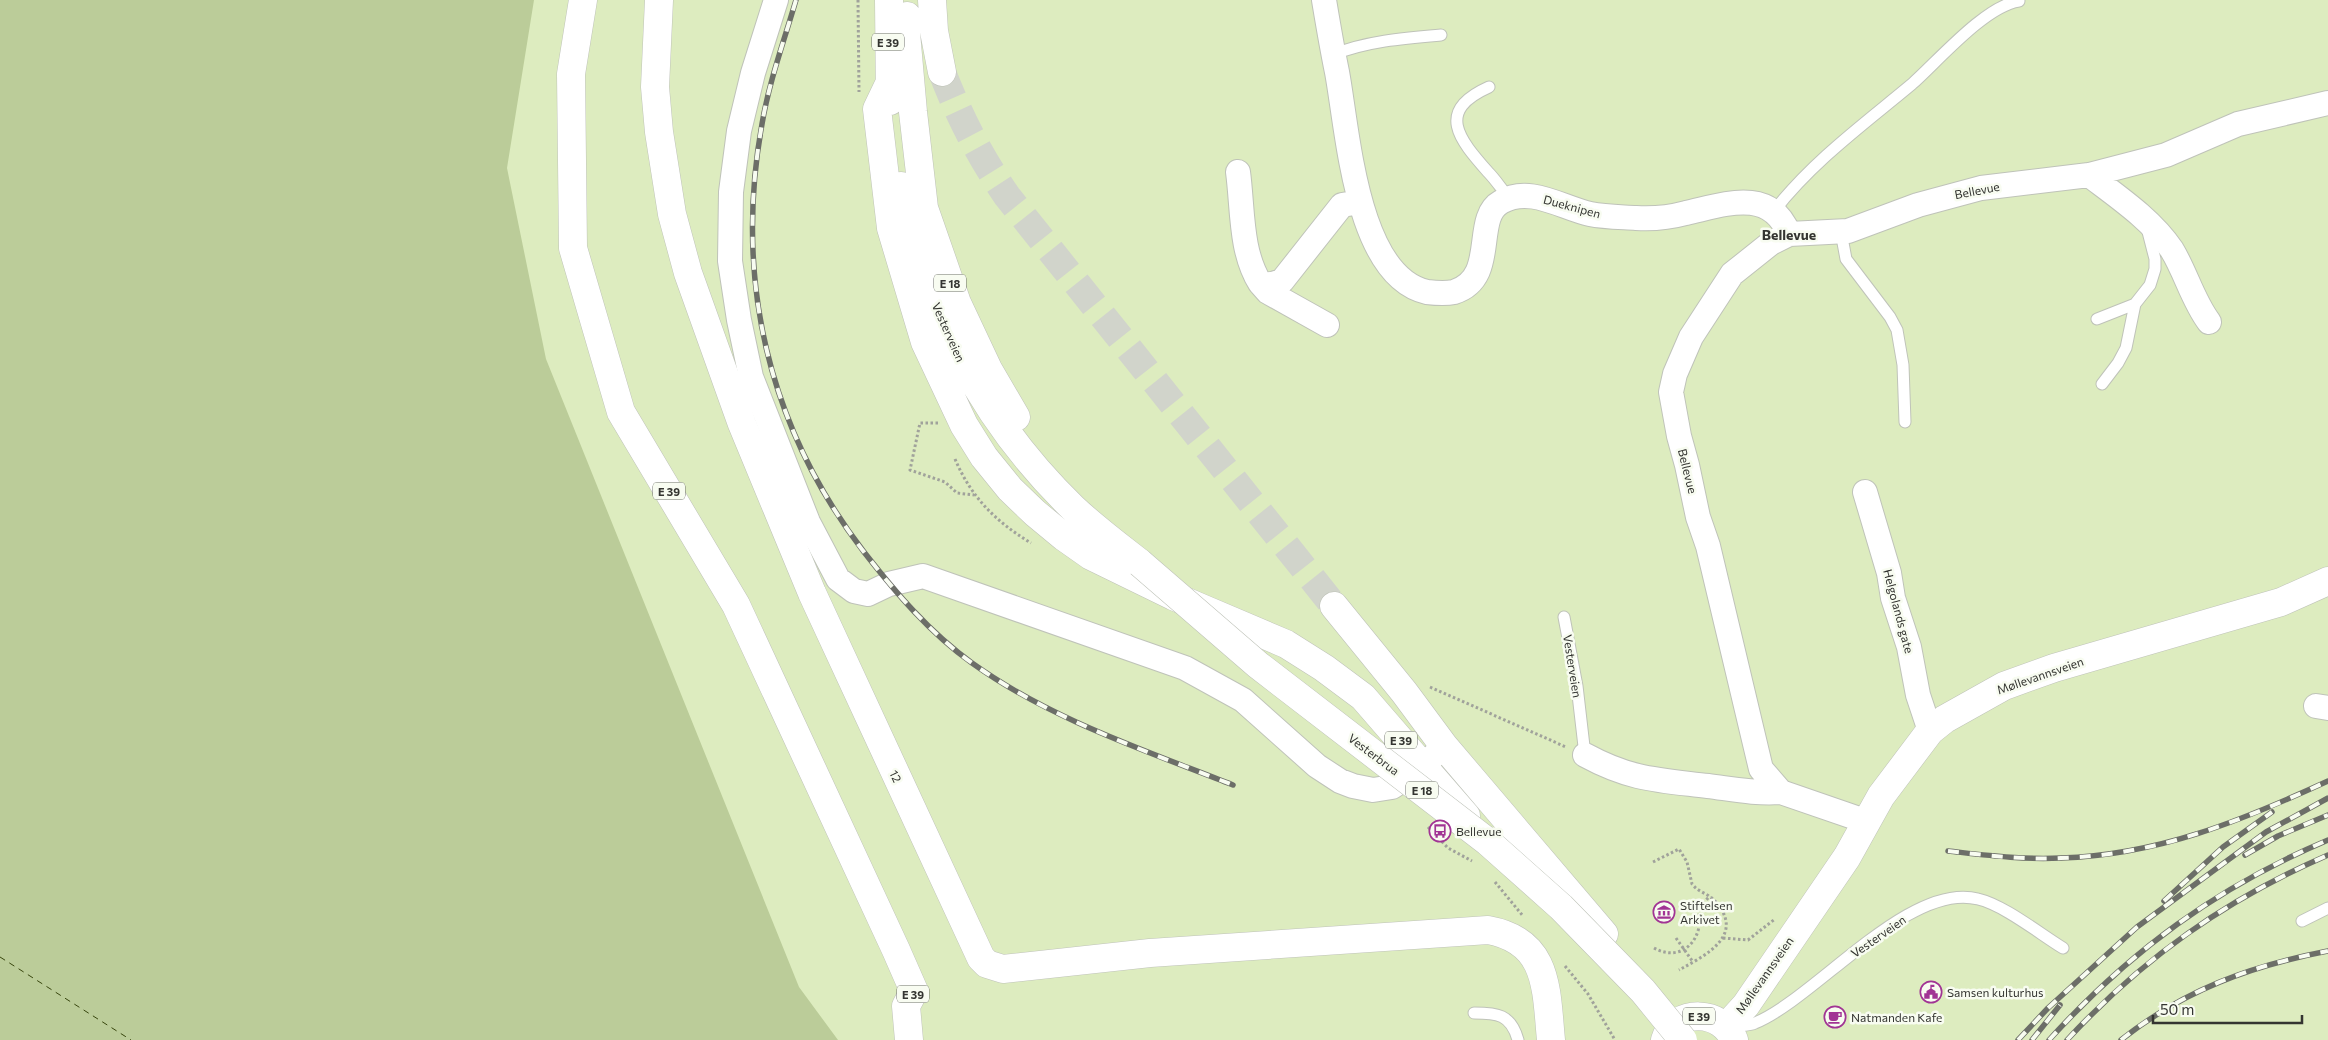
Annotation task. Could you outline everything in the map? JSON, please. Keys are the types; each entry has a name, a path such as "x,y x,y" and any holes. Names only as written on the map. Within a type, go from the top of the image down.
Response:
{"main road":[{"name":"E 39","path":"583,0 571,74 573,248 622,412 736,605 922,1005 924,1040"},
{"name":"12","path":"659,0 654,87 658,132 672,214 688,272 742,424 812,593 981,958 987,964 1003,969 1150,954 1488,930 1512,937 1525,945 1534,955 1542,970 1547,991 1551,1040"},
{"name":"Vesterveien","path":"889,0 889,84 895,149 908,216 924,272 955,350 980,393 1028,459 1074,509 1101,527"},
{"name":"Vesterveien","path":"908,0 906,33 924,208 957,303 988,369 1022,425 1056,472 1101,527"},
{"path":"932,0 934,31 942,72"},
{"name":"E 39","path":"889,84 876,109 891,228 925,342 964,425 984,457 1010,489 1064,537 1092,556 1173,596 1286,644 1324,668 1363,698 1384,719 1422,767 1674,1034"},
{"name":"Vesterbrua","path":"1101,527 1258,665 1488,842 1575,921 1643,991 1674,1034"},
{"name":"Møllevannsveien","path":"1730,1034 1746,1005 1847,857 1866,821 1907,759 1930,730 1960,709 2004,686 2054,668 2281,602 2328,581"},
{"name":"E 39","path":"1334,606 1404,692 1444,746 1665,1006 1674,1034"},
{"name":"E 39","path":"908,1040 906,1006 914,991"},
{"name":"E 39","path":"1674,1034 1694,1016 1706,1016 1717,1020 1730,1034"}],"street":[{"path":"776,0 753,73 740,131 731,192 730,261 739,320 751,377 808,522 838,579 854,591 868,594 889,584 923,576 1185,668 1243,700 1317,766 1340,781 1353,786 1374,790 1392,787 1422,767 1444,746"},
{"path":"1324,0 1332,54 1360,202 1377,247 1388,266 1402,280 1418,290 1436,294 1454,292 1472,282 1479,268 1492,212 1500,202 1510,199"},
{"name":"Bellevue","path":"1778,800 1762,769 1708,546 1698,518 1671,392 1675,374 1686,346 1732,274 1771,243 1789,234 1841,232 1872,224 1918,205 1981,188 2090,175 2166,155 2238,124 2328,103"},
{"path":"1238,172 1247,252 1253,272 1268,292 1327,325"},
{"path":"2090,175 2160,234 2172,250 2202,312 2209,322"},
{"name":"Dueknipen","path":"1510,199 1532,196 1590,214 1639,218 1683,214 1731,202 1750,202 1774,211"},
{"path":"1260,283 1269,285 1282,281 1342,205 1360,202"},
{"path":"1774,211 1784,221 1789,234"},
{"name":"Helgolands gate","path":"1865,492 1889,573 1893,598 1909,647 1918,695 1930,730"},
{"path":"1585,755 1618,770 1659,781 1749,791 1778,800 1844,812 1866,821"}],"lane":[{"path":"1774,211 1821,159 1912,84 1946,50 2001,6 2019,1"},
{"path":"1332,54 1374,44 1441,35"},
{"path":"1490,87 1467,99 1458,114 1457,128 1470,151 1510,199"},
{"path":"2102,384 2118,363 2126,348 2136,304 2150,285 2155,268 2146,221"},
{"path":"1841,232 1846,259 1890,317 1897,330 1903,365 1905,422"},
{"path":"2097,319 2136,304"},
{"name":"Vesterveien","path":"1564,617 1577,686 1585,755"},
{"name":"Vesterveien","path":"1730,1034 1784,1008 1860,948 1901,919 1938,901 1958,896 1979,899 2001,909 2063,948"},
{"path":"2302,921 2328,908"},
{"path":"1474,1013 1499,1014 1506,1018 1513,1026 1518,1040"}],"path":[{"path":"929,423 920,423 910,470 945,482 956,493 974,495"},
{"path":"1404,692 1414,685 1426,685 1585,755"},
{"path":"1653,862 1679,849 1686,862 1688,876 1692,884 1710,896 1724,914 1726,931 1723,938 1711,950 1679,970"},
{"path":"1654,948 1668,954 1684,949 1696,937 1700,918 1698,908 1710,896"},
{"path":"1723,938 1748,940 1776,918"},
{"path":"1676,938 1693,962"}],"shaded area":[{"path":"0,0 534,0 507,168 546,359 799,987 838,1040 0,1040"},
{"path":"519,0 2328,0 2328,1040 831,1040 782,968 534,381 498,177"}],"ferry route":[{"path":"0,957 131,1040"}],"tunnel":[{"path":"942,72 971,136 1007,196 1334,606"}],"railway":[{"path":"796,0 773,77 762,124 754,182 753,239 757,295 766,349 782,403 804,454 831,504 864,552 901,597 927,625 972,663 1002,683 1065,717 1132,746 1233,785"},
{"path":"1948,851 2004,857 2061,858 2131,850 2165,843 2231,822 2328,781"},
{"path":"2018,1040 2048,1008 2137,927 2266,832 2328,798"},
{"path":"2164,901 2223,847 2272,812"},
{"path":"2245,855 2278,836 2328,815"},
{"path":"2049,1040 2111,978 2177,924 2212,900 2249,879 2287,858 2328,840"},
{"path":"2067,1040 2125,983 2187,934 2254,891 2328,855"},
{"path":"2121,1040 2169,1007 2219,982 2272,964 2328,951"},
{"path":"2032,1040 2060,1005"}],"place":[{"name":"Bellevue","path":"1440,831"},
{"name":"Stiftelsen Arkivet","path":"1664,912"},
{"name":"Samsen kulturhus","path":"1931,992"},
{"name":"Natmanden Kafe","path":"1835,1017"}],"district":[{"name":"Bellevue","path":"1789,234"}]}
